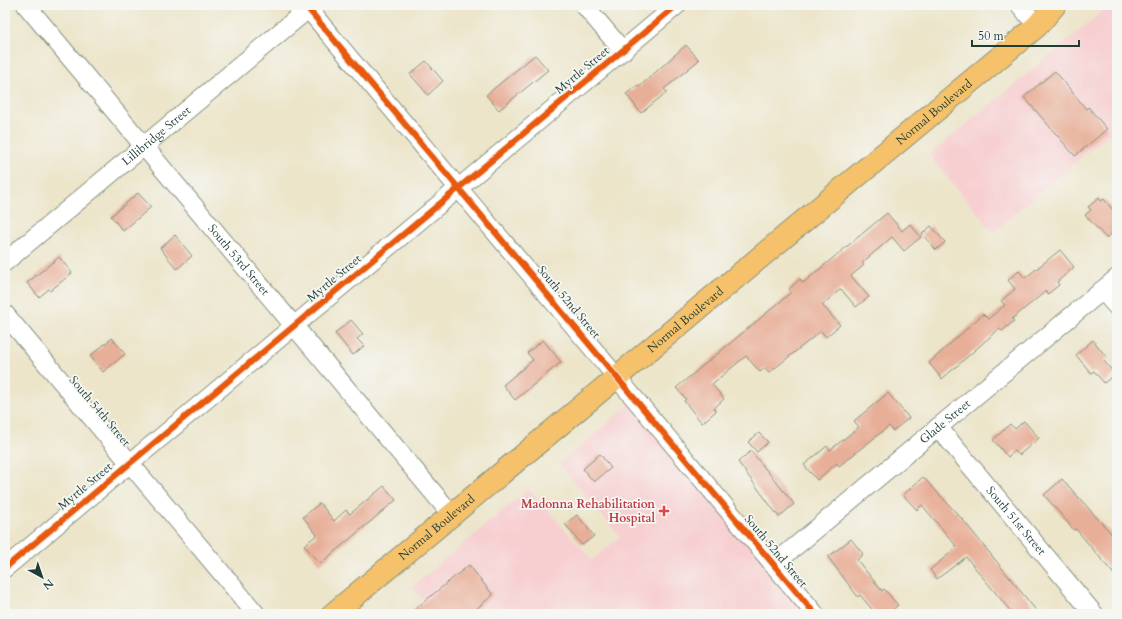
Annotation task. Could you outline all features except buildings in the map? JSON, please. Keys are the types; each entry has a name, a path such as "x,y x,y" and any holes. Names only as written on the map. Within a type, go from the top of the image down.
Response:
{"main road":[{"name":"Normal Boulevard","path":"1037,26 1055,5"},
{"name":"Normal Boulevard","path":"332,614 1037,26 1072,5"}],"street":[{"name":"South 53rd Street","path":"26,5 452,515"},
{"path":"584,5 623,50"},
{"name":"Myrtle Street","path":"5,568 677,5"},
{"path":"1020,5 1037,26"},
{"name":"Lillibridge Street","path":"5,262 307,7"},
{"name":"South 52nd Street","path":"307,7 815,614"},
{"name":"Glade Street","path":"773,565 1117,278"},
{"path":"1102,290 1117,307"},
{"name":"South 54th Street","path":"5,314 256,614"},
{"name":"South 51st Street","path":"938,427 1094,614"}],"shaded area":[{"path":"1110,5 1117,5 1117,127 993,232 929,155"},
{"name":"Madonna Rehabilitation Hospital","path":"636,399 815,614 435,614 412,587 529,489 592,560 620,537 559,464"}],"cycle path":[{"path":"305,5 815,614"},
{"path":"5,568 677,5"}],"place":[{"name":"Madonna Rehabilitation Hospital","path":"664,511"}]}
